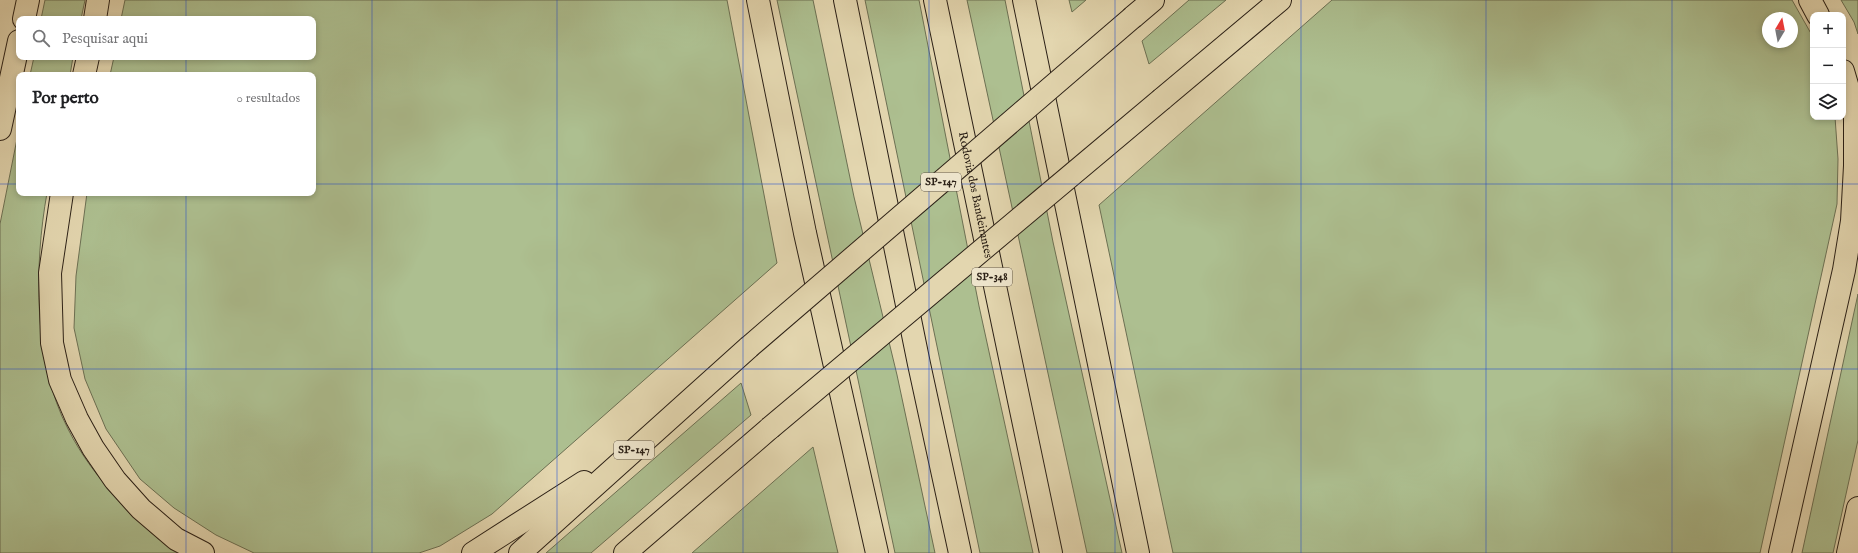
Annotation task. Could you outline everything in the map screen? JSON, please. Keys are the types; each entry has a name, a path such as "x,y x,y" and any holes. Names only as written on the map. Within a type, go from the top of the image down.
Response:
{"highway":[{"path":"25,16 28,0"},
{"path":"95,16 98,0"},
{"path":"845,0 919,364 960,553"},
{"name":"Rodovia dos Bandeirantes","path":"935,0 957,111 1051,553"},
{"path":"1024,0 1138,553"},
{"name":"SP-147","path":"520,553 749,347 1153,0"},
{"path":"625,553 770,428 1280,0"},
{"path":"1810,0 1816,12"},
{"path":"760,5 806,233 877,553"},
{"path":"0,129 16,55"},
{"path":"85,72 87,60"},
{"path":"1780,553 1844,270 1852,221 1855,166 1855,112 1846,81"},
{"path":"62,196 50,273 52,343 60,380 77,419 92,448 115,480 141,509 176,539 203,553"},
{"path":"473,553 637,448"},
{"path":"1848,553 1858,508"}],"green space":[{"path":"45,0 85,0 82,16 42,16"},
{"path":"125,0 727,0 777,263 492,514 440,546 419,553 254,553 216,535 174,508 140,479 106,429 85,379 74,328 76,276 87,196 316,196 316,72 111,72 113,60 316,60 316,16 122,16"},
{"path":"777,0 813,0 854,197 897,375 935,553 895,553"},
{"path":"865,0 919,0 979,306 1033,553 980,553"},
{"path":"967,0 1005,0 1053,242 1122,553 1087,553"},
{"path":"1069,0 1086,0 1072,12"},
{"path":"1189,0 1226,0 1149,64 1142,41"},
{"path":"1332,0 1792,0 1810,32 1810,120 1835,120 1838,159 1837,204 1760,553 1173,553 1099,205"},
{"path":"1841,0 1858,0 1858,34 1854,22"},
{"path":"33,60 72,60 70,72 31,72"},
{"path":"16,144 16,196 47,196 40,251 40,313 48,374 57,403 73,439 98,475 140,522 162,542 178,553 0,553 0,224"},
{"path":"1858,294 1858,440 1833,553 1802,553"},
{"path":"741,383 751,415 591,553 546,553"},
{"path":"813,447 838,553 692,553"}]}
